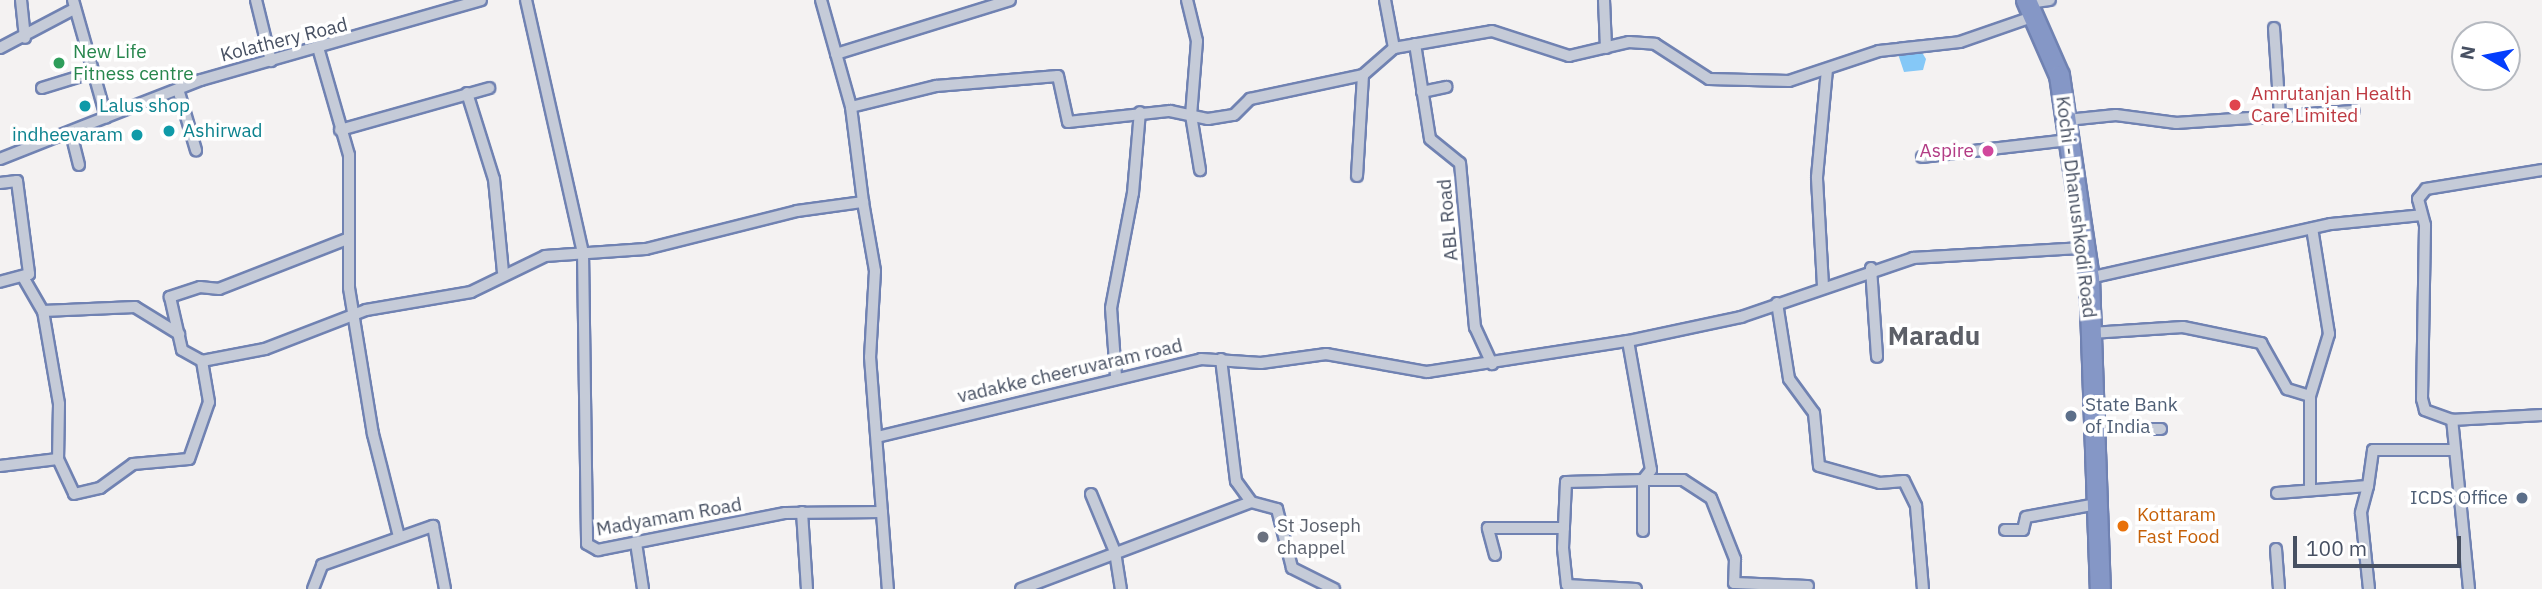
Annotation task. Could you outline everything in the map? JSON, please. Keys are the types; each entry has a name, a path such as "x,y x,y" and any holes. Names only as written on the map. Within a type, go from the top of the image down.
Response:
{"highway":[{"name":"Kochi - Dhanushkodi Road","path":"2029,7 2059,75 2089,278 2100,589"}],"street":[{"path":"21,0 25,38"},
{"path":"256,0 271,61"},
{"path":"526,0 583,252"},
{"path":"821,0 851,107 875,271 870,357 888,589"},
{"path":"836,54 1010,0"},
{"path":"1187,0 1197,41 1191,115 1200,170"},
{"path":"1385,0 1394,48"},
{"path":"1604,0 1606,48"},
{"path":"851,107 936,86 1058,76 1068,122 1140,112 1234,115 1250,99 1363,75 1394,48 1474,32 1509,33 1569,56 1606,48 1655,44 1709,79 1736,83 1789,81 1879,51 1961,42 2029,7 2050,0"},
{"name":"Kolathery Road","path":"0,159 178,89 271,61 319,51 483,1"},
{"path":"0,48 25,38 74,4 90,73 106,117"},
{"path":"2274,28 2280,116"},
{"name":"ABL Road","path":"1415,44 1430,139 1460,163 1475,327 1492,364"},
{"path":"319,51 353,183 347,239 373,434 399,537"},
{"path":"1823,286 1816,177 1827,69"},
{"path":"42,88 90,73"},
{"path":"1357,176 1363,75"},
{"path":"1422,92 1446,87"},
{"path":"340,130 489,88"},
{"path":"178,89 196,150"},
{"path":"467,93 494,179 503,272"},
{"path":"2067,120 2280,116 2354,111"},
{"path":"1116,376 1112,296 1133,193 1140,112"},
{"path":"71,133 79,165"},
{"path":"1922,157 2068,140"},
{"path":"2542,170 2426,189 2418,199 2423,215 2422,398 2426,410 2452,420 2542,415"},
{"path":"0,183 17,181 29,274 0,282"},
{"path":"347,239 219,289 200,286 170,296 183,350 202,361 265,349 357,315 421,298 462,295 503,272 545,256 646,249 797,211 863,202"},
{"path":"2089,278 2312,229 2423,215"},
{"path":"2310,490 2310,396 2329,334 2312,229"},
{"name":"vadakke cheeruvaram road","path":"877,437 1116,376 1222,359 1261,363 1326,354 1427,372 1492,364 1628,341 1777,303 1871,268 1913,258 2083,248"},
{"name":"Madyamam Road","path":"583,252 583,527 592,550 802,512 882,512"},
{"path":"1871,268 1877,357"},
{"path":"23,277 43,311 59,404 58,459 75,494 100,488 133,464 189,459 209,402 202,361"},
{"path":"1777,303 1789,379 1814,413 1819,466 1880,483 1904,481 1916,506 1923,589"},
{"path":"43,311 135,307 178,334"},
{"path":"2091,332 2183,327 2261,343 2287,389 2310,396"},
{"path":"1628,341 1651,470 1643,480 1643,531"},
{"path":"1222,359 1236,481 1251,502"},
{"path":"2452,420 2469,589"},
{"path":"2095,429 2161,429"},
{"path":"2368,589 2361,513 2374,450 2455,450"},
{"path":"0,466 58,459"},
{"path":"1636,589 1567,585 1564,528 1566,482 1683,481 1711,498 1735,559 1734,583 1808,586"},
{"path":"2277,493 2368,486"},
{"path":"1091,494 1115,552 1121,589"},
{"path":"1021,589 1251,502 1277,509 1292,568 1334,589"},
{"path":"2005,530 2023,530 2026,517 2097,503"},
{"path":"802,512 807,589"},
{"path":"313,589 322,565 433,526 445,589"},
{"path":"1495,555 1488,528 1564,528"},
{"path":"636,543 643,589"},
{"path":"2276,548 2279,589"}],"water":[{"path":"1896,48 1920,49 1926,59 1923,70 1904,72"}],"place":[{"name":"New Life Fitness centre","path":"59,63"},
{"name":"Amrutanjan Health Care Limited","path":"2235,105"},
{"name":"Lalus shop","path":"85,106"},
{"name":"Ashirwad","path":"169,131"},
{"name":"indheevaram","path":"137,135"},
{"name":"Aspire","path":"1988,151"},
{"name":"State Bank of India","path":"2071,416"},
{"name":"ICDS Office","path":"2522,498"},
{"name":"Kottaram Fast Food","path":"2123,526"},
{"name":"St Joseph chappel","path":"1263,537"}],"district":[{"name":"Maradu","path":"1934,336"}]}
